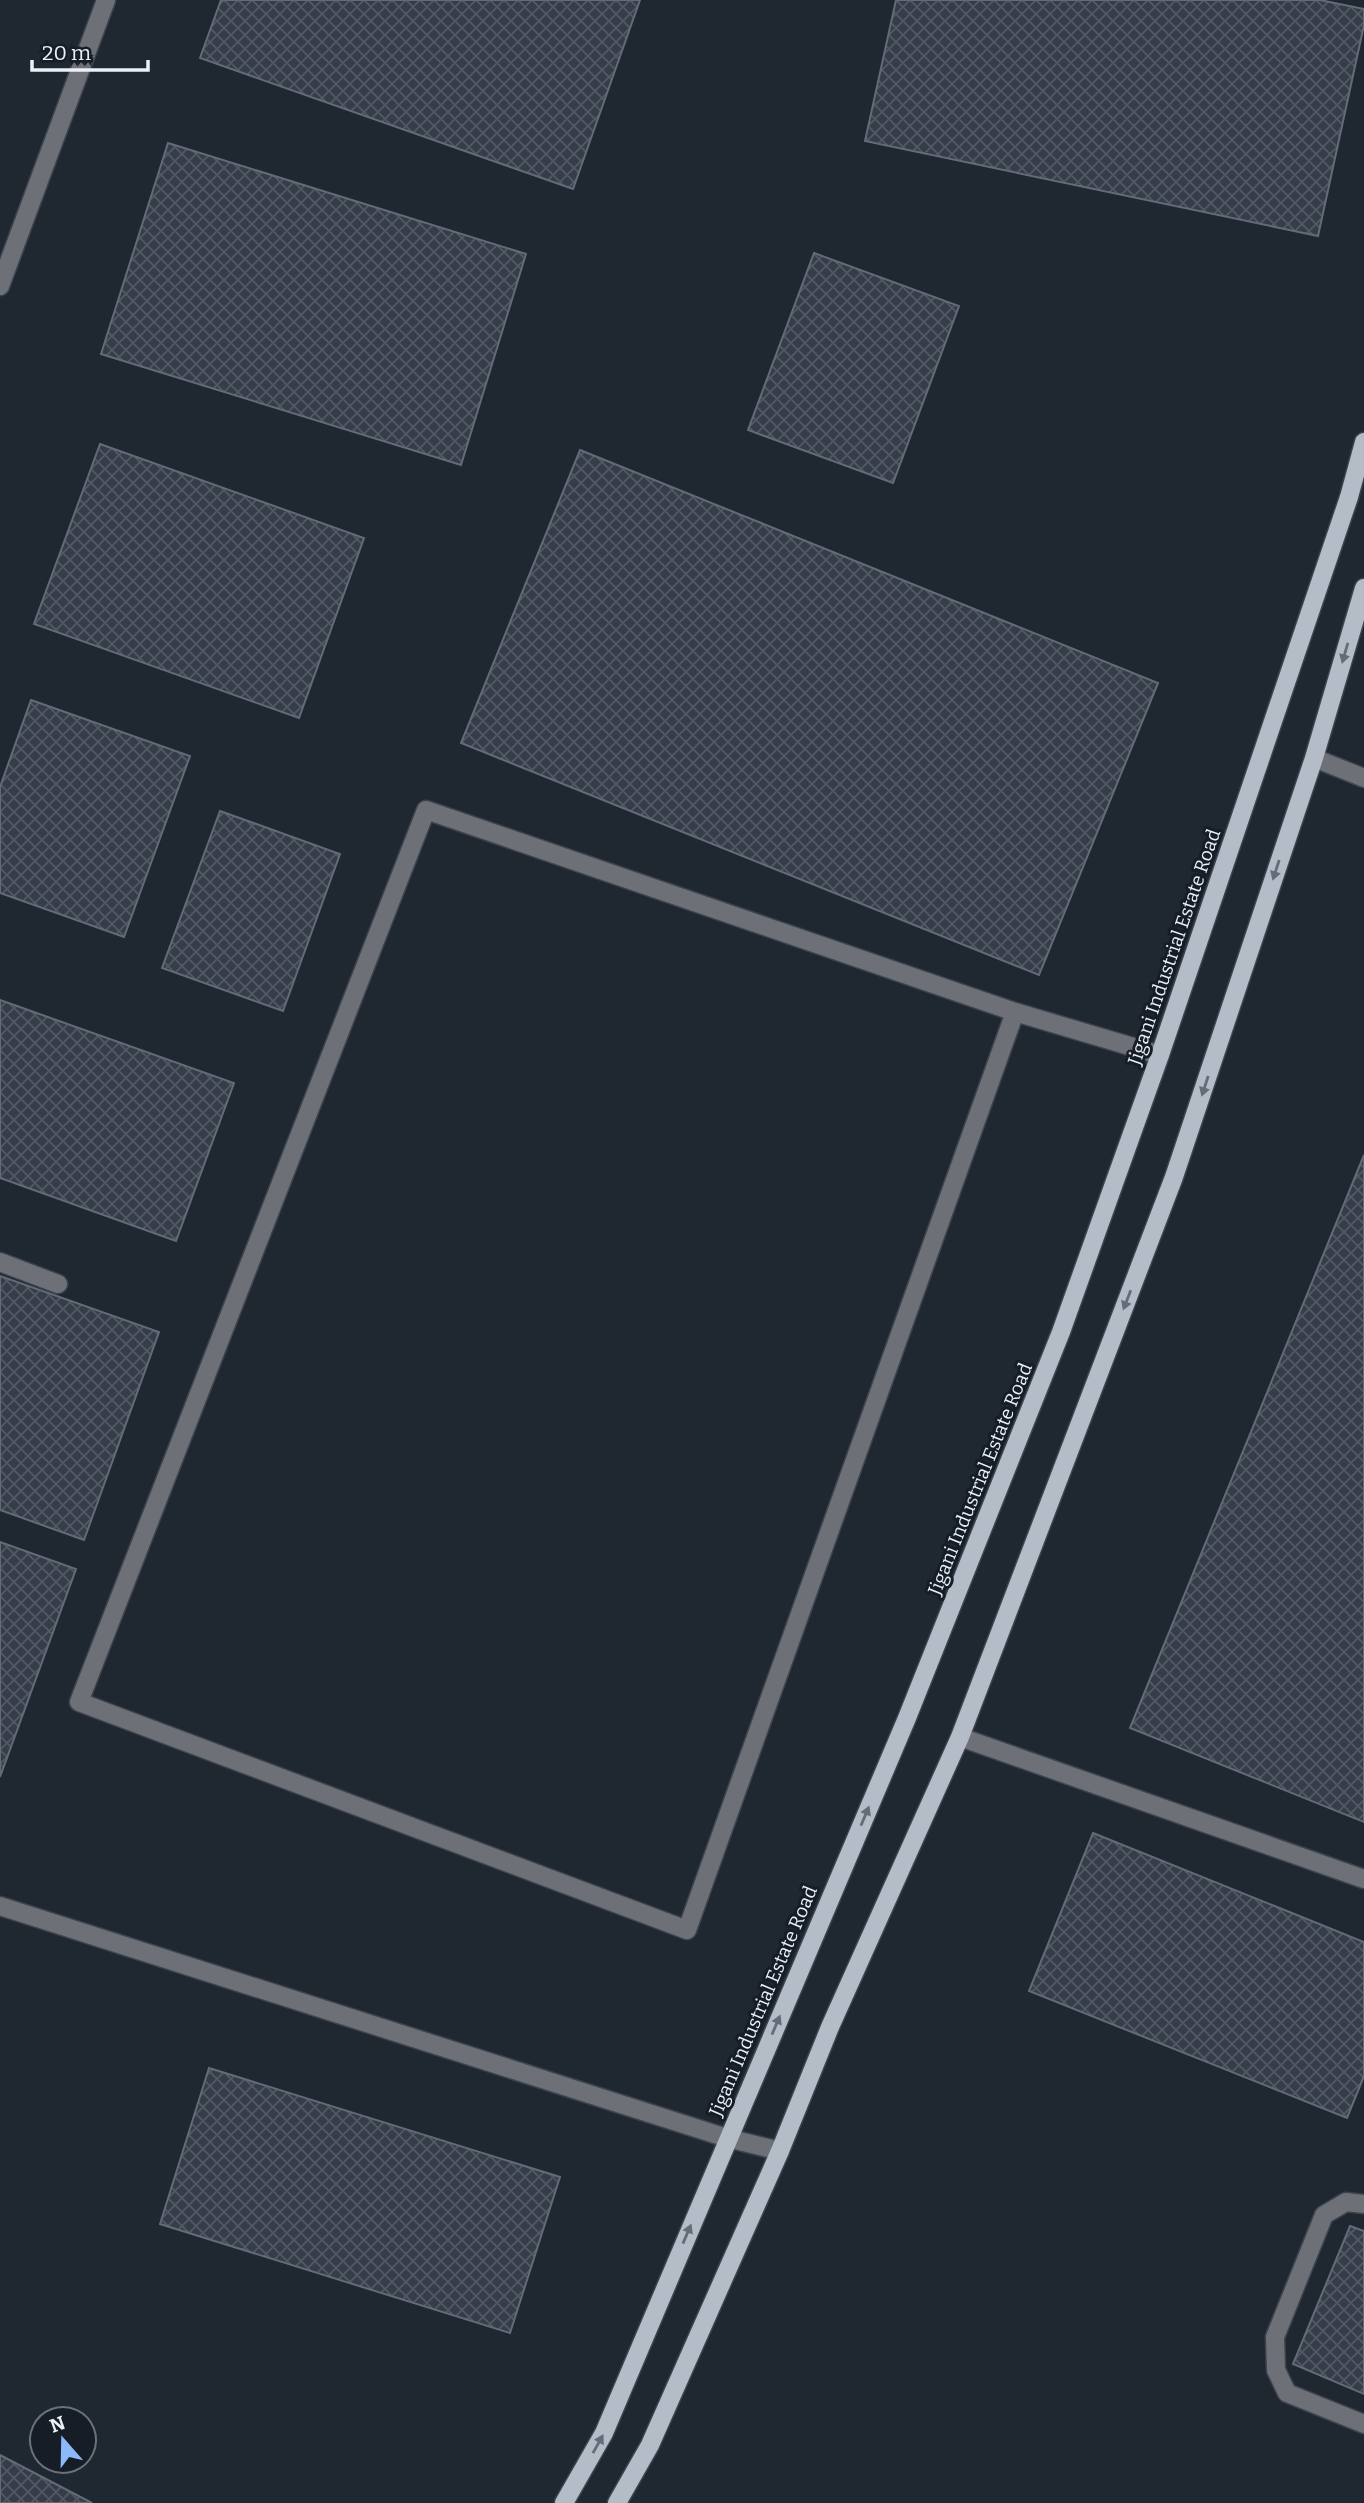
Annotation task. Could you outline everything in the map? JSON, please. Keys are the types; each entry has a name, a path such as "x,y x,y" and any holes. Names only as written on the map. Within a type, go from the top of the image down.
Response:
{"main road":[{"name":"Jigani Industrial Estate Road","path":"564,2503 604,2433 922,1680 1061,1332 1160,1055 1349,496 1364,442"},
{"path":"617,2503 650,2445 780,2151 830,2027 960,1737 1174,1177 1314,758 1364,588"}],"street":[{"path":"0,286 106,0"},
{"path":"1314,758 1364,778"},
{"path":"1015,1012 687,1930 79,1702 426,810 1015,1012 1160,1055"},
{"path":"0,1262 58,1284"},
{"path":"960,1737 1364,1879"},
{"path":"0,1906 727,2138 780,2151"},
{"path":"1364,2204 1346,2202 1324,2214 1275,2337 1276,2370 1287,2392 1364,2424"}],"building":[{"path":"221,0 640,0 573,189 200,58"},
{"path":"896,0 1320,0 1364,9 1364,25 1318,236 865,141"},
{"path":"168,143 526,254 461,465 101,354"},
{"path":"814,253 959,306 893,483 748,430"},
{"path":"100,444 364,538 299,718 34,624"},
{"path":"580,450 1158,683 1039,975 461,743"},
{"path":"31,700 190,756 124,937 0,893 0,787"},
{"path":"220,811 340,854 283,1011 162,968"},
{"path":"0,1000 234,1083 176,1241 0,1178"},
{"path":"1364,1155 1364,1822 1130,1728"},
{"path":"0,1276 159,1332 84,1540 0,1510"},
{"path":"0,1542 76,1569 0,1777"},
{"path":"1093,1833 1364,1942 1364,2076 1347,2118 1029,1991"},
{"path":"209,2068 560,2177 510,2333 160,2224"},
{"path":"1350,2226 1364,2231 1364,2394 1293,2364"},
{"path":"0,2455 28,2470 28,2475 38,2475 92,2503 0,2503"}]}
